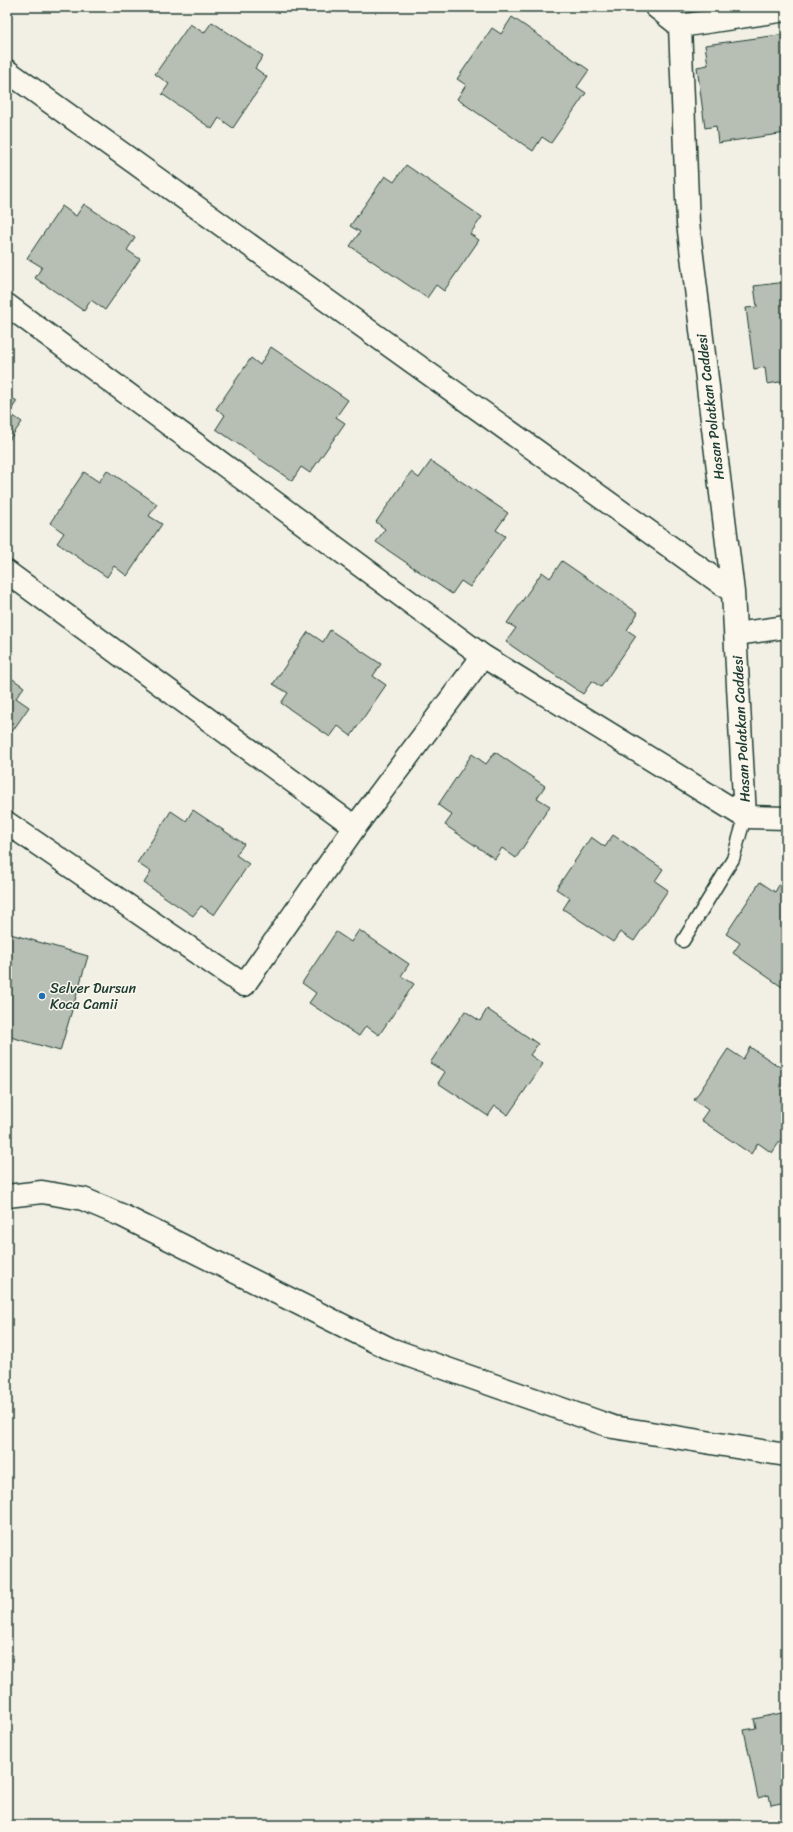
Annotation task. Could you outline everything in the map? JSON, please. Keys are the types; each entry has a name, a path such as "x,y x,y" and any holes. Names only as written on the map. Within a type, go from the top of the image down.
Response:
{"street":[{"path":"656,7 680,26 786,10"},
{"name":"Hasan Polatkan Caddesi","path":"680,26 688,223 733,592 745,817"},
{"path":"7,71 733,592"},
{"path":"7,305 483,656 745,817 786,818"},
{"path":"7,572 355,827"},
{"path":"736,634 786,627"},
{"path":"7,823 244,985 355,827 483,656"},
{"path":"7,1196 42,1192 83,1198 121,1215 390,1349 613,1427 786,1455"}],"lane":[{"path":"683,941 734,859 745,817"}],"building":[{"path":"512,17 589,70 577,87 586,93 551,143 542,137 533,151 457,99 466,85 457,79 492,28 501,34"},
{"path":"212,22 263,56 255,68 267,77 233,128 219,118 212,129 162,94 169,84 155,74 190,24 204,33"},
{"path":"786,34 786,133 718,143 716,126 705,128 697,67 708,65 705,45"},
{"path":"406,165 482,217 470,234 479,240 444,291 436,285 427,298 350,246 360,232 350,226 385,176 394,182"},
{"path":"84,204 135,238 127,250 140,259 105,310 91,300 84,311 35,278 42,267 27,258 62,206 76,216"},
{"path":"786,282 786,381 767,384 765,367 754,369 746,308 757,307 754,286"},
{"path":"271,347 348,400 336,417 345,423 310,473 301,467 292,481 216,429 225,415 216,409 251,358 260,365"},
{"path":"7,395 17,401 9,413 22,422 7,443"},
{"path":"431,461 508,513 496,530 505,536 470,587 461,581 452,594 376,542 385,529 376,522 411,472 419,478"},
{"path":"107,470 157,504 149,516 162,524 127,576 114,566 107,577 57,543 64,533 50,523 84,472 99,482"},
{"path":"562,561 638,613 627,630 636,636 601,687 592,681 583,694 506,642 516,628 507,623 542,572 550,578"},
{"path":"330,630 381,664 373,676 386,685 351,736 338,726 330,737 281,703 288,693 273,684 308,632 323,642"},
{"path":"7,675 24,687 16,698 29,707 7,739"},
{"path":"495,752 545,786 537,798 550,806 516,858 502,848 495,859 445,825 452,815 438,805 472,754 486,764"},
{"path":"193,810 244,844 236,855 249,864 214,915 201,906 193,916 144,883 151,872 137,863 171,811 186,821"},
{"path":"613,835 663,869 655,881 668,890 634,941 620,932 613,942 563,909 570,898 556,889 591,837 605,847"},
{"path":"782,880 786,883 786,982 782,987 733,953 740,943 726,934 760,882 775,892"},
{"path":"359,930 409,964 401,976 414,984 379,1035 366,1026 359,1036 309,1003 316,993 302,983 336,932 351,942"},
{"name":"Selver Dursun Koca Camii","path":"7,933 88,956 60,1051 7,1036"},
{"path":"487,1009 538,1044 530,1055 543,1064 508,1115 495,1106 488,1116 438,1083 445,1072 430,1063 465,1011 480,1021"},
{"path":"750,1047 786,1071 786,1132 772,1153 758,1143 751,1154 701,1120 708,1110 694,1100 728,1049 743,1059"},
{"path":"786,1712 786,1802 771,1805 769,1795 758,1798 744,1730 756,1728 754,1719"}],"place":[{"name":"Selver Dursun Koca Camii","path":"42,996"}]}
